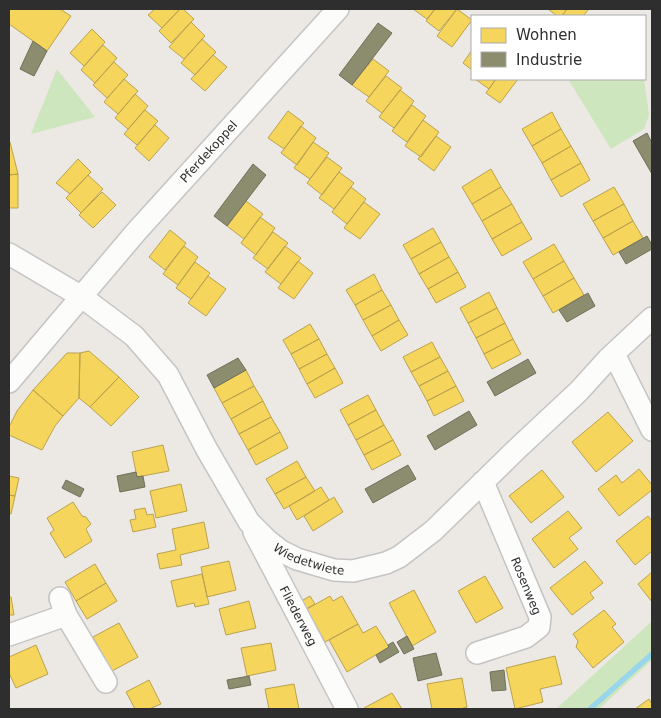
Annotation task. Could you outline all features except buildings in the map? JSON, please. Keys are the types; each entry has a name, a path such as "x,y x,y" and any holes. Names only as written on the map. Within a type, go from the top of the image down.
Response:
{"street":[{"name":"Pferdekoppel","path":"9,382 136,232 338,9"},
{"name":"Wiedetwiete","path":"9,254 82,297 134,336 168,375 206,448 249,522 267,540 297,559 334,570 353,571 386,563 399,557 434,531 652,318"},
{"path":"614,354 652,430"},
{"name":"Rosenweg","path":"477,653 526,637 539,627 540,622 540,616 483,482"},
{"name":"Fliederweg","path":"249,522 347,709"},
{"path":"9,635 63,606 106,682"}],"green space":[{"path":"57,69 95,117 31,134"},
{"path":"569,80 644,80 649,115 644,129 611,149"},
{"path":"652,621 652,660 599,709 556,709"}],"waterway":[{"path":"590,709 652,654"}]}
